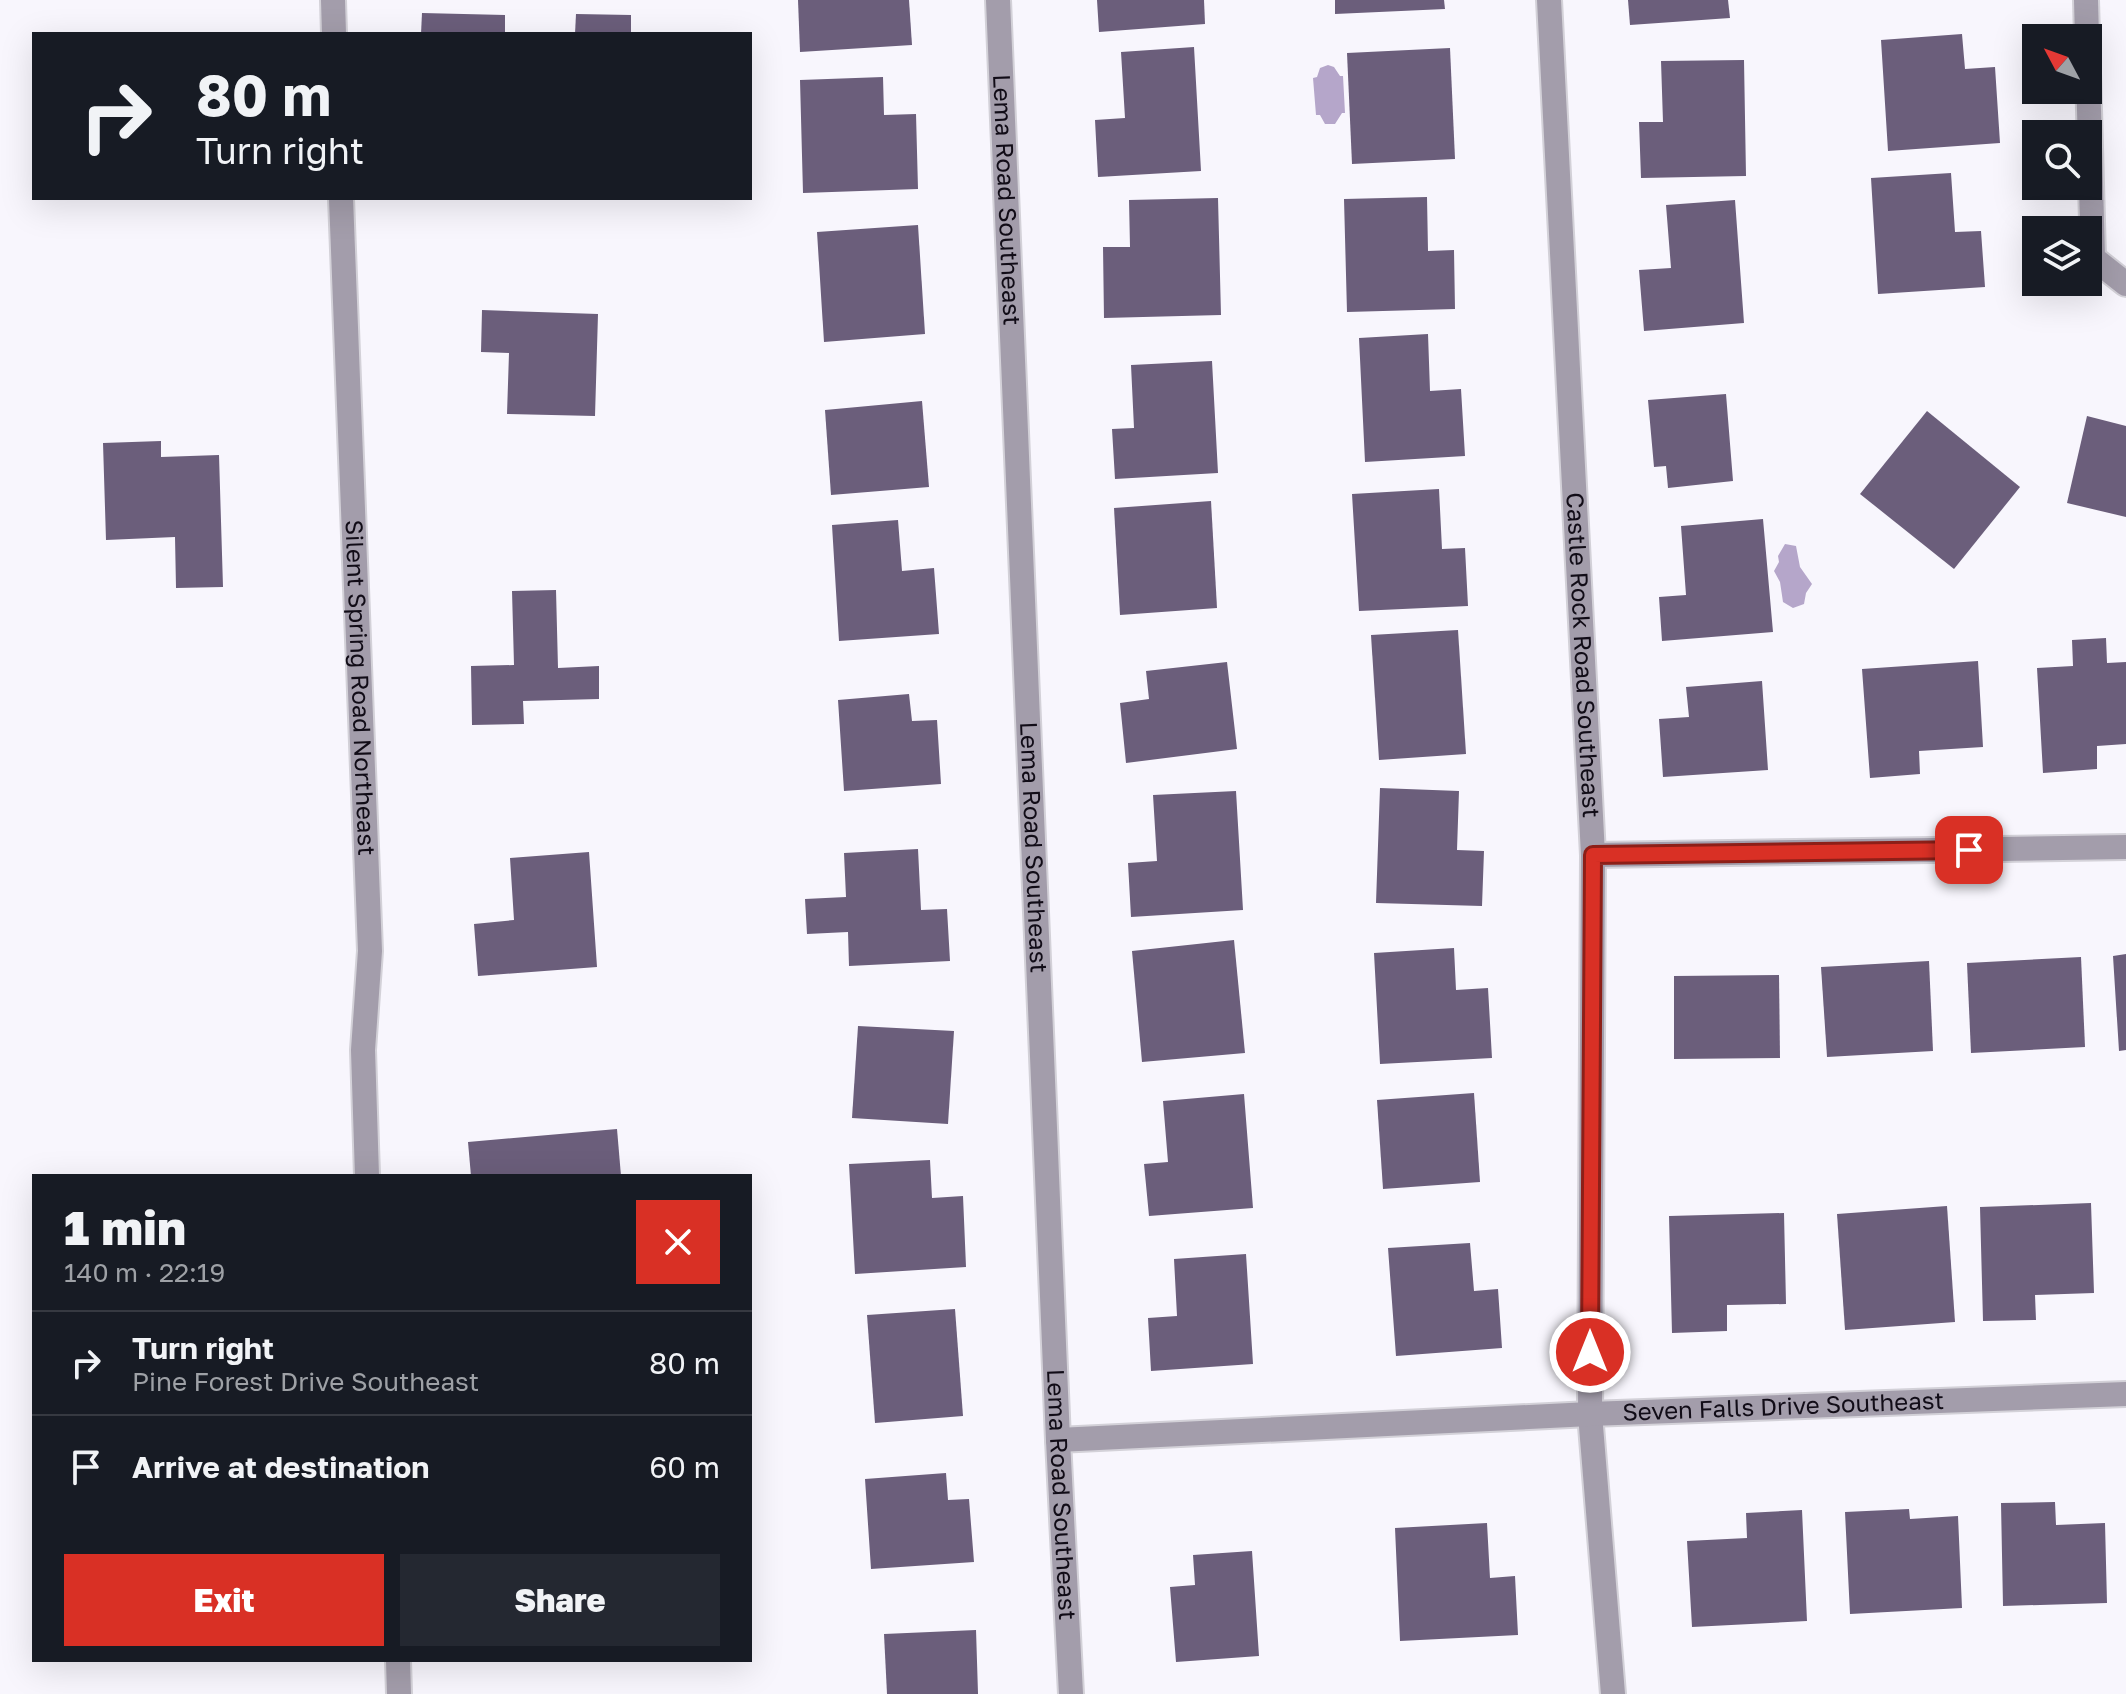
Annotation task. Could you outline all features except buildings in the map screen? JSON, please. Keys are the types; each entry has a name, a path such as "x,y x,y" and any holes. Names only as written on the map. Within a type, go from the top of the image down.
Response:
{"street":[{"path":"333,0 334,32"},
{"name":"Lema Road Southeast","path":"998,0 1071,1694"},
{"name":"Castle Rock Road Southeast","path":"1549,0 1593,855 1590,1414 1613,1694"},
{"path":"2086,0 2087,24"},
{"path":"2089,104 2093,258 2126,284"},
{"name":"Silent Spring Road Northeast","path":"341,200 370,951 363,1050 367,1174"},
{"path":"1593,855 2126,847"},
{"name":"Seven Falls Drive Southeast","path":"1058,1440 1590,1414 2126,1394"},
{"path":"398,1662 399,1694"}],"shaded area":[{"path":"1328,65 1343,76 1345,113 1335,124 1325,124 1320,115 1316,115 1313,78 1317,77 1320,68"},
{"path":"1785,544 1796,546 1800,567 1812,584 1804,604 1793,608 1783,602 1780,582 1774,571"}],"route":[{"path":"1590,1352 1593,855 1969,850"}]}
